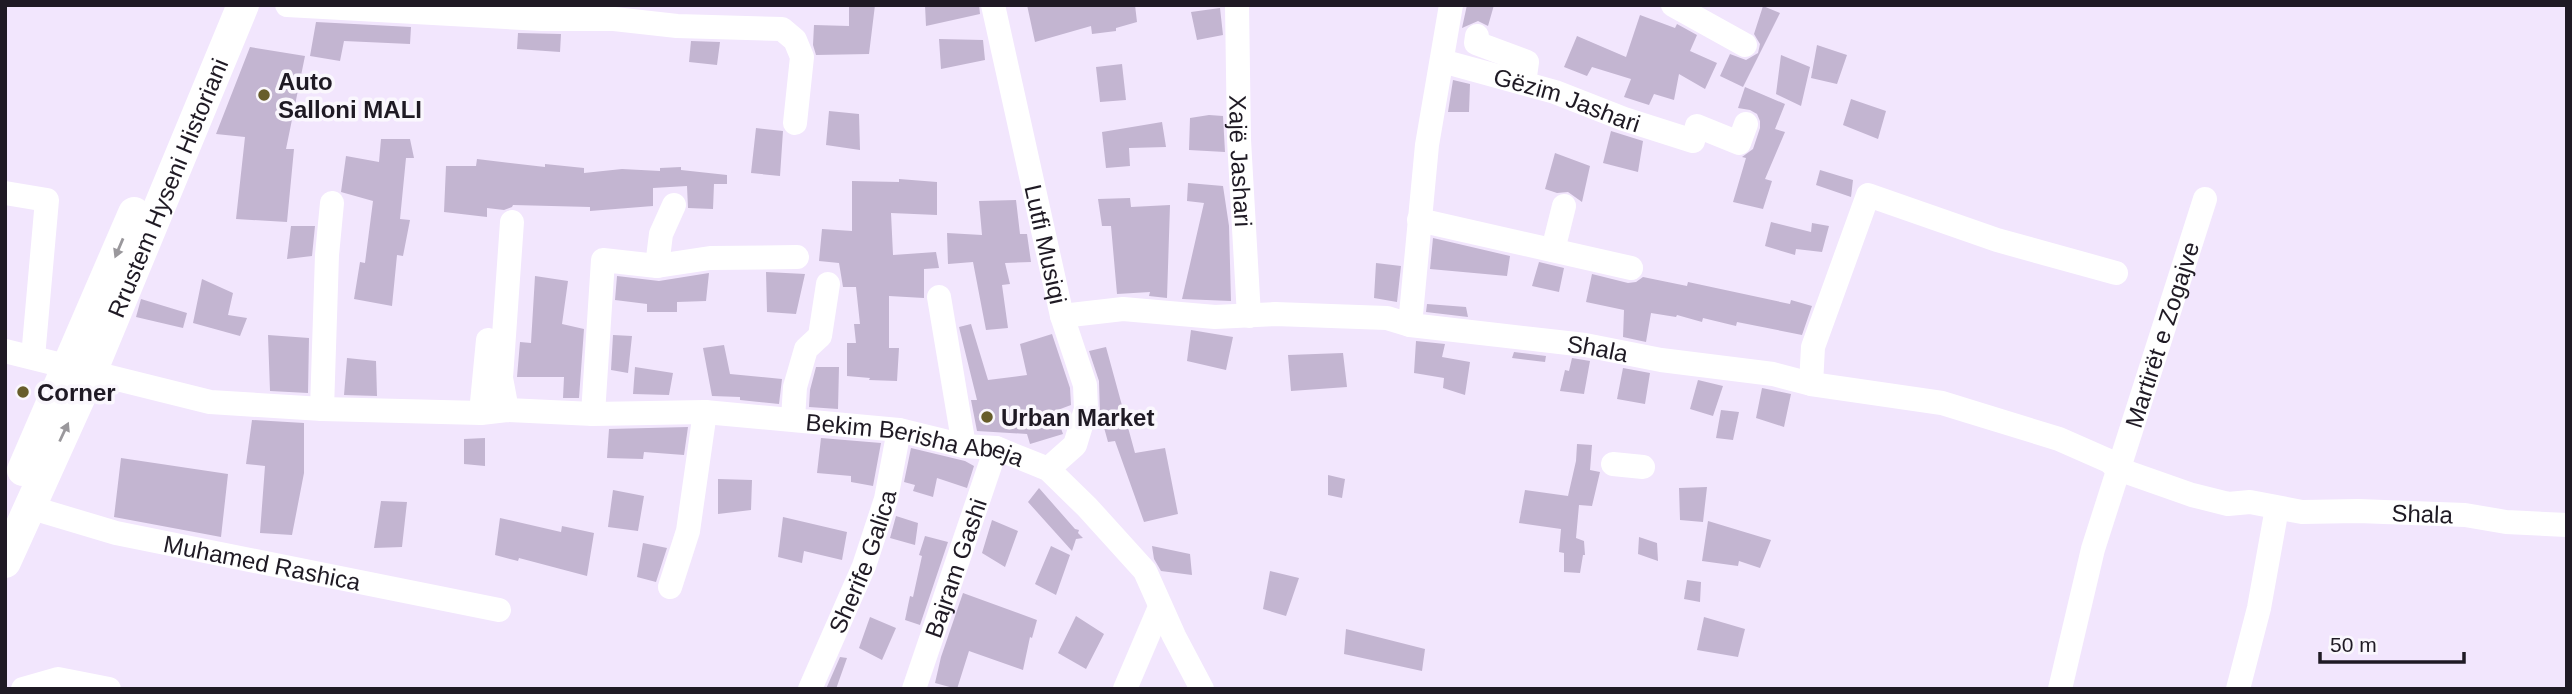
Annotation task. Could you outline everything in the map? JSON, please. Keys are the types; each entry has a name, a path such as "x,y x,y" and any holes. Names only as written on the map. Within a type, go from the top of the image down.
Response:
{"main road":[{"name":"Rrustem Hyseni Historiani","path":"79,369 223,5"},
{"name":"Rrustem Hyseni Historiani","path":"79,369 243,5"},
{"path":"5,562 17,510 79,369"}],"street":[{"path":"286,5 782,29 795,40 802,57 794,123"},
{"name":"Lutfi Musiqi","path":"993,5 1062,316 1085,384 1086,409 1074,445 1048,469"},
{"name":"Xajë Jashari","path":"1237,5 1239,140 1249,316"},
{"path":"1410,325 1427,145 1451,5"},
{"path":"1673,5 1745,45"},
{"path":"1477,36 1476,43 1527,62 1524,83"},
{"name":"Gëzim Jashari","path":"1442,61 1555,92 1606,100 1693,141 1697,126 1739,143 1746,124"},
{"path":"5,193 47,200 33,357"},
{"path":"1811,384 1813,347 1868,195 1997,240 2116,273"},
{"name":"Martirët e Zogajve","path":"2118,469 2205,200"},
{"path":"322,409 327,255 332,203"},
{"path":"657,266 661,234 674,205"},
{"path":"1553,250 1564,206"},
{"path":"1419,220 1631,268"},
{"path":"481,413 505,225 501,378 507,410"},
{"path":"593,414 603,260 657,266 710,258 797,257"},
{"path":"793,419 795,387 806,349 820,336 828,284"},
{"path":"939,297 964,446"},
{"name":"Shala","path":"1062,316 1123,309 1214,317 1387,318 1410,325 1585,345 1661,360 1773,374 1811,384 1942,403 2059,439 2109,461 2118,469 2192,495 2228,504 2250,502 2302,512 2465,515 2506,522 2567,525"},
{"name":"Bekim Berisha Abeja","path":"5,351 210,402 322,409 481,413 507,410 593,414 705,412 899,430 964,446 996,448 1048,469 1146,571 1160,607 1202,689"},
{"path":"670,587 688,531 705,412"},
{"name":"Sherife Galica","path":"810,689 864,566 886,499 899,430"},
{"name":"Bajram Gashi","path":"914,689 996,448"},
{"path":"1613,464 1643,467"},
{"path":"2060,689 2093,550 2118,469"},
{"path":"2238,689 2259,608 2277,508"},
{"name":"Muhamed Rashica","path":"17,510 117,533 499,610"},
{"path":"1125,689 1160,607"},
{"path":"23,689 58,679 109,689"}],"building":[{"path":"849,5 875,5 869,54 816,55 813,45 814,25 849,26"},
{"path":"925,5 979,5 980,14 926,26"},
{"path":"1027,5 1135,5 1137,22 1116,28 1116,31 1092,34 1091,26 1035,42"},
{"path":"1467,5 1494,5 1488,26 1478,21 1462,28"},
{"path":"1763,6 1780,13 1743,87 1720,76 1730,54 1746,60 1758,53 1760,44 1754,34"},
{"path":"1220,8 1223,35 1197,40 1191,12"},
{"path":"1640,15 1675,28 1677,24 1697,35 1690,51 1717,63 1705,89 1679,74 1674,100 1654,94 1649,105 1624,97 1631,79 1592,67 1587,76 1564,67 1577,36 1626,57"},
{"path":"316,22 411,27 410,44 344,41 340,61 310,56"},
{"path":"518,33 561,34 560,52 517,49"},
{"path":"939,39 983,40 985,60 941,69"},
{"path":"691,41 720,42 717,65 689,62"},
{"path":"1817,45 1847,55 1837,84 1811,78"},
{"path":"250,47 305,56 286,149 294,149 287,222 236,219 245,137 216,134"},
{"path":"1781,55 1810,67 1801,106 1776,94"},
{"path":"1122,64 1126,100 1100,102 1096,67"},
{"path":"1453,80 1470,84 1469,112 1448,112"},
{"path":"1745,87 1785,104 1775,129 1785,132 1765,179 1772,181 1763,209 1733,202 1746,158 1742,157 1753,149 1760,128 1757,114 1738,108"},
{"path":"1851,99 1886,111 1878,139 1843,125"},
{"path":"829,111 859,114 860,150 826,145"},
{"path":"1223,116 1225,152 1189,150 1190,118"},
{"path":"1162,122 1166,147 1129,148 1130,166 1106,168 1102,132"},
{"path":"756,128 783,131 780,176 751,173"},
{"path":"1611,131 1643,141 1638,172 1603,163"},
{"path":"381,139 410,139 414,158 406,158 400,219 410,220 403,256 397,255 392,306 354,299 360,262 365,263 373,201 341,192 346,156 379,162"},
{"path":"1555,153 1590,166 1582,202 1568,192 1557,193 1545,189"},
{"path":"477,159 545,167 545,164 584,168 584,173 622,169 660,171 660,168 681,167 681,170 727,175 727,184 714,184 713,209 688,208 687,186 653,188 653,206 590,211 590,207 513,205 504,210 487,208 487,217 444,212 446,166 476,166"},
{"path":"1820,170 1853,180 1851,197 1816,185"},
{"path":"899,179 937,182 937,215 891,213 893,255 936,252 939,268 924,269 924,298 889,296 889,348 899,348 897,381 847,376 847,343 856,343 854,324 860,324 856,287 843,287 839,263 819,261 822,229 852,231 852,181 899,182"},
{"path":"1188,183 1223,186 1229,226 1231,301 1182,299 1204,203 1187,201"},
{"path":"1130,198 1131,207 1170,205 1167,298 1149,296 1150,292 1117,294 1111,226 1102,226 1098,199"},
{"path":"1016,200 1020,234 1027,234 1031,262 1005,263 1010,284 1002,285 1008,328 986,330 973,262 948,264 947,233 982,235 979,201"},
{"path":"1771,222 1811,232 1812,223 1829,226 1822,252 1796,249 1795,255 1765,246"},
{"path":"291,226 315,226 312,256 287,259"},
{"path":"1433,238 1510,256 1507,276 1430,269"},
{"path":"1539,262 1564,268 1559,292 1532,286"},
{"path":"1376,263 1401,266 1397,302 1374,298"},
{"path":"766,272 805,274 796,314 767,312"},
{"path":"709,273 706,301 677,302 677,312 647,312 647,304 615,300 617,276 659,281"},
{"path":"1592,274 1628,283 1643,277 1687,286 1688,282 1790,304 1791,300 1812,306 1802,335 1737,322 1736,326 1703,318 1702,322 1677,315 1651,313 1646,342 1623,337 1624,310 1586,302"},
{"path":"535,276 568,281 562,324 584,329 579,398 563,398 564,377 517,377 520,342 531,343"},
{"path":"202,279 233,293 228,315 247,318 240,336 193,323"},
{"path":"141,299 187,313 183,328 136,317"},
{"path":"1427,304 1466,307 1468,317 1426,312"},
{"path":"971,324 988,380 1027,375 1020,344 1052,334 1070,388 1071,405 1055,411 1063,434 1030,444 1027,434 977,431 971,400 977,400 959,327"},
{"path":"1191,330 1233,337 1226,370 1187,361"},
{"path":"268,335 309,338 308,393 270,391"},
{"path":"613,335 632,336 628,373 611,370"},
{"path":"1416,341 1445,344 1442,357 1470,362 1465,395 1443,388 1444,378 1414,373"},
{"path":"724,345 730,374 782,379 779,404 740,400 740,397 712,396 703,348"},
{"path":"1106,347 1135,453 1165,448 1178,514 1144,522 1115,441 1108,442 1100,413 1099,381 1089,351"},
{"path":"1514,352 1546,356 1545,362 1512,358"},
{"path":"1343,353 1347,387 1291,391 1288,355"},
{"path":"347,358 376,361 377,396 344,395"},
{"path":"1572,358 1590,361 1584,394 1560,391 1565,370 1569,371"},
{"path":"635,367 673,373 669,395 633,394"},
{"path":"816,367 839,367 838,409 809,407"},
{"path":"1623,368 1650,373 1645,404 1617,399"},
{"path":"1698,380 1723,386 1713,416 1690,409"},
{"path":"1762,388 1791,394 1784,427 1756,418"},
{"path":"1721,410 1739,412 1733,440 1716,438"},
{"path":"252,420 304,423 304,473 292,535 260,533 265,466 246,464"},
{"path":"688,427 684,455 644,452 643,459 607,458 609,429"},
{"path":"485,438 485,466 464,464 464,439"},
{"path":"821,438 881,443 873,486 851,482 851,476 817,473"},
{"path":"1577,444 1592,445 1590,470 1600,472 1592,506 1579,505 1576,538 1584,541 1585,555 1580,573 1564,572 1564,553 1559,552 1561,529 1519,523 1525,490 1568,496"},
{"path":"911,448 965,461 974,466 967,488 937,478 933,497 913,491 915,485 904,482"},
{"path":"121,458 228,474 221,537 114,517"},
{"path":"1328,475 1345,479 1342,498 1328,495"},
{"path":"718,479 752,480 751,510 718,514"},
{"path":"1707,487 1703,522 1680,520 1679,488"},
{"path":"1039,488 1075,529 1079,530 1078,533 1083,538 1076,539 1072,551 1028,502"},
{"path":"613,490 644,496 638,531 608,527"},
{"path":"381,501 407,502 402,547 374,548"},
{"path":"896,516 918,523 915,545 890,538"},
{"path":"783,517 847,532 842,560 804,551 802,563 778,557"},
{"path":"500,518 561,532 562,526 594,533 587,576 519,558 518,561 495,555"},
{"path":"992,520 1018,531 1005,567 982,553"},
{"path":"1708,521 1771,540 1760,568 1739,561 1738,566 1702,561"},
{"path":"925,536 948,542 920,625 905,620 910,596 913,597 922,556 919,555"},
{"path":"1639,537 1657,543 1658,561 1638,554"},
{"path":"643,543 667,548 656,582 637,577"},
{"path":"1051,546 1070,555 1056,595 1035,584"},
{"path":"1152,546 1190,554 1192,575 1161,571 1154,559"},
{"path":"1270,571 1299,578 1286,616 1263,609"},
{"path":"1687,580 1701,582 1700,602 1684,599"},
{"path":"963,593 1037,620 1032,638 1030,637 1023,670 969,651 957,689 935,683"},
{"path":"1076,616 1104,634 1086,669 1058,653"},
{"path":"870,617 896,628 882,660 859,648"},
{"path":"1704,617 1745,629 1738,657 1697,650"},
{"path":"1346,629 1425,649 1422,671 1344,654"},
{"path":"840,657 847,658 836,689 826,689"}],"place":[{"name":"Auto Salloni MALI","path":"264,95"},
{"name":"Corner","path":"23,392"},
{"name":"Urban Market","path":"987,417"}]}
